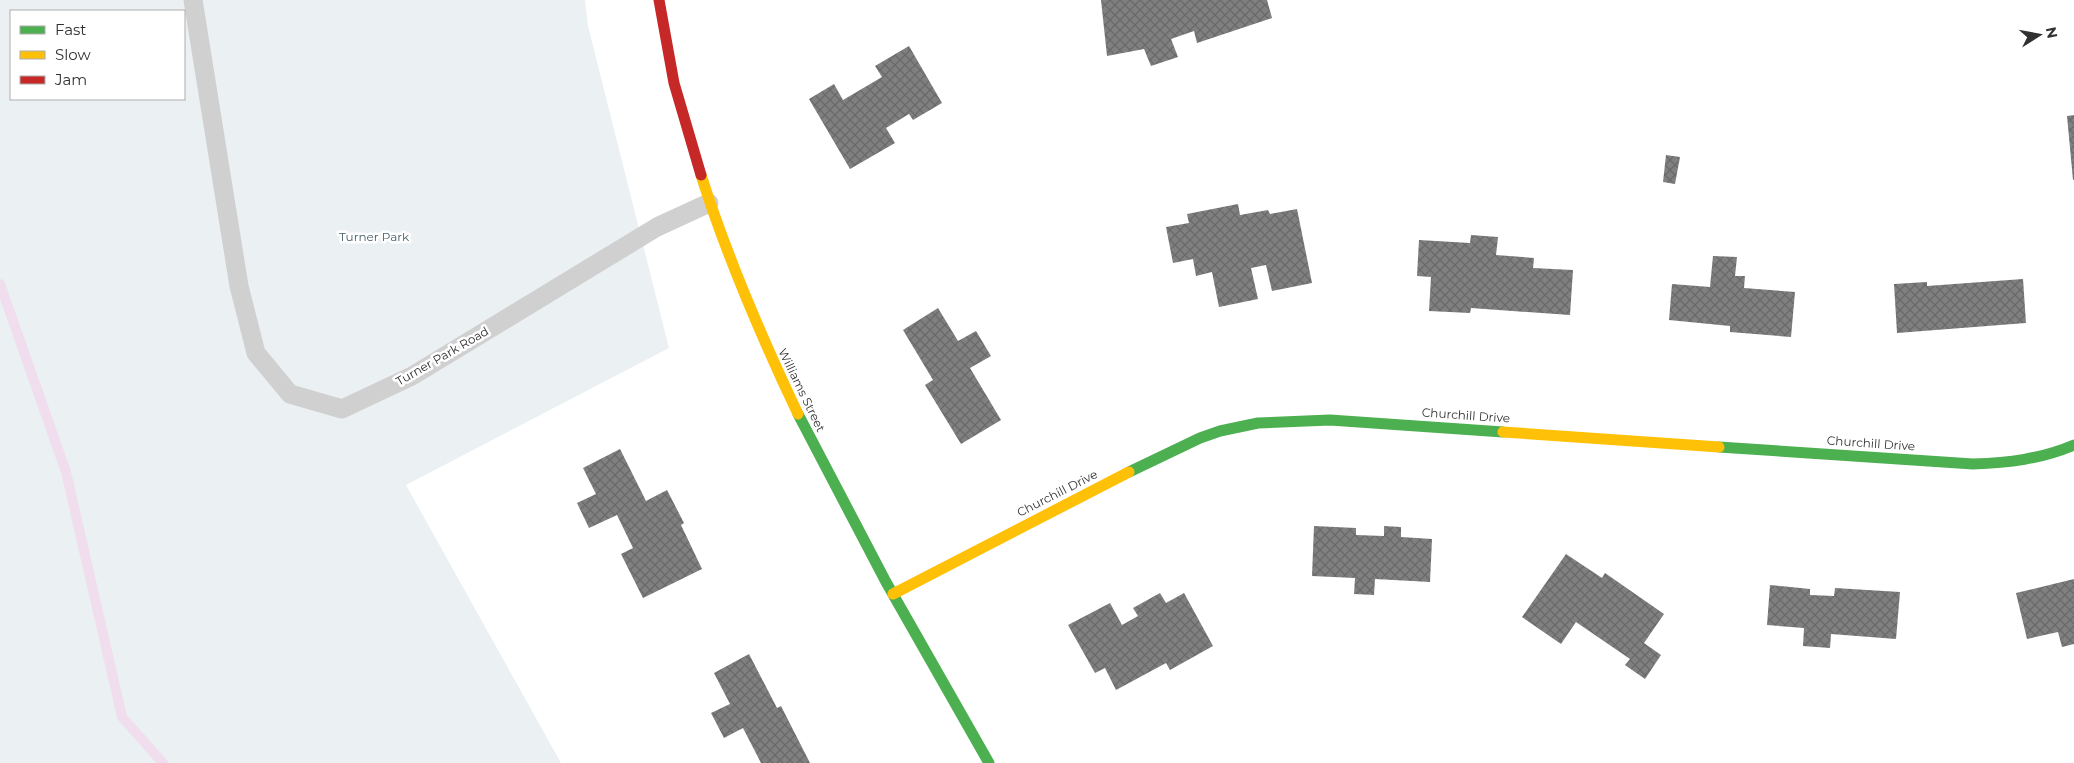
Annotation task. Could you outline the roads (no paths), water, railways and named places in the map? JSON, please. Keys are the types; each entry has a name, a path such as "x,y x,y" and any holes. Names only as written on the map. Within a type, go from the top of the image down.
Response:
{"street":[{"name":"Williams Street","path":"659,0 677,94 709,203 748,306 817,454 893,594 990,763"},
{"name":"Churchill Drive","path":"893,594 1160,456 1220,431 1258,423 1330,420 1958,464 2018,462 2074,445"}],"lane":[{"name":"Turner Park Road","path":"193,0 239,286 256,353 290,394 342,408 412,376 657,227 709,203"}],"waterway":[{"path":"0,284 66,472 122,717 163,763"}],"park label":[{"name":"Turner Park","path":"374,236"}]}
